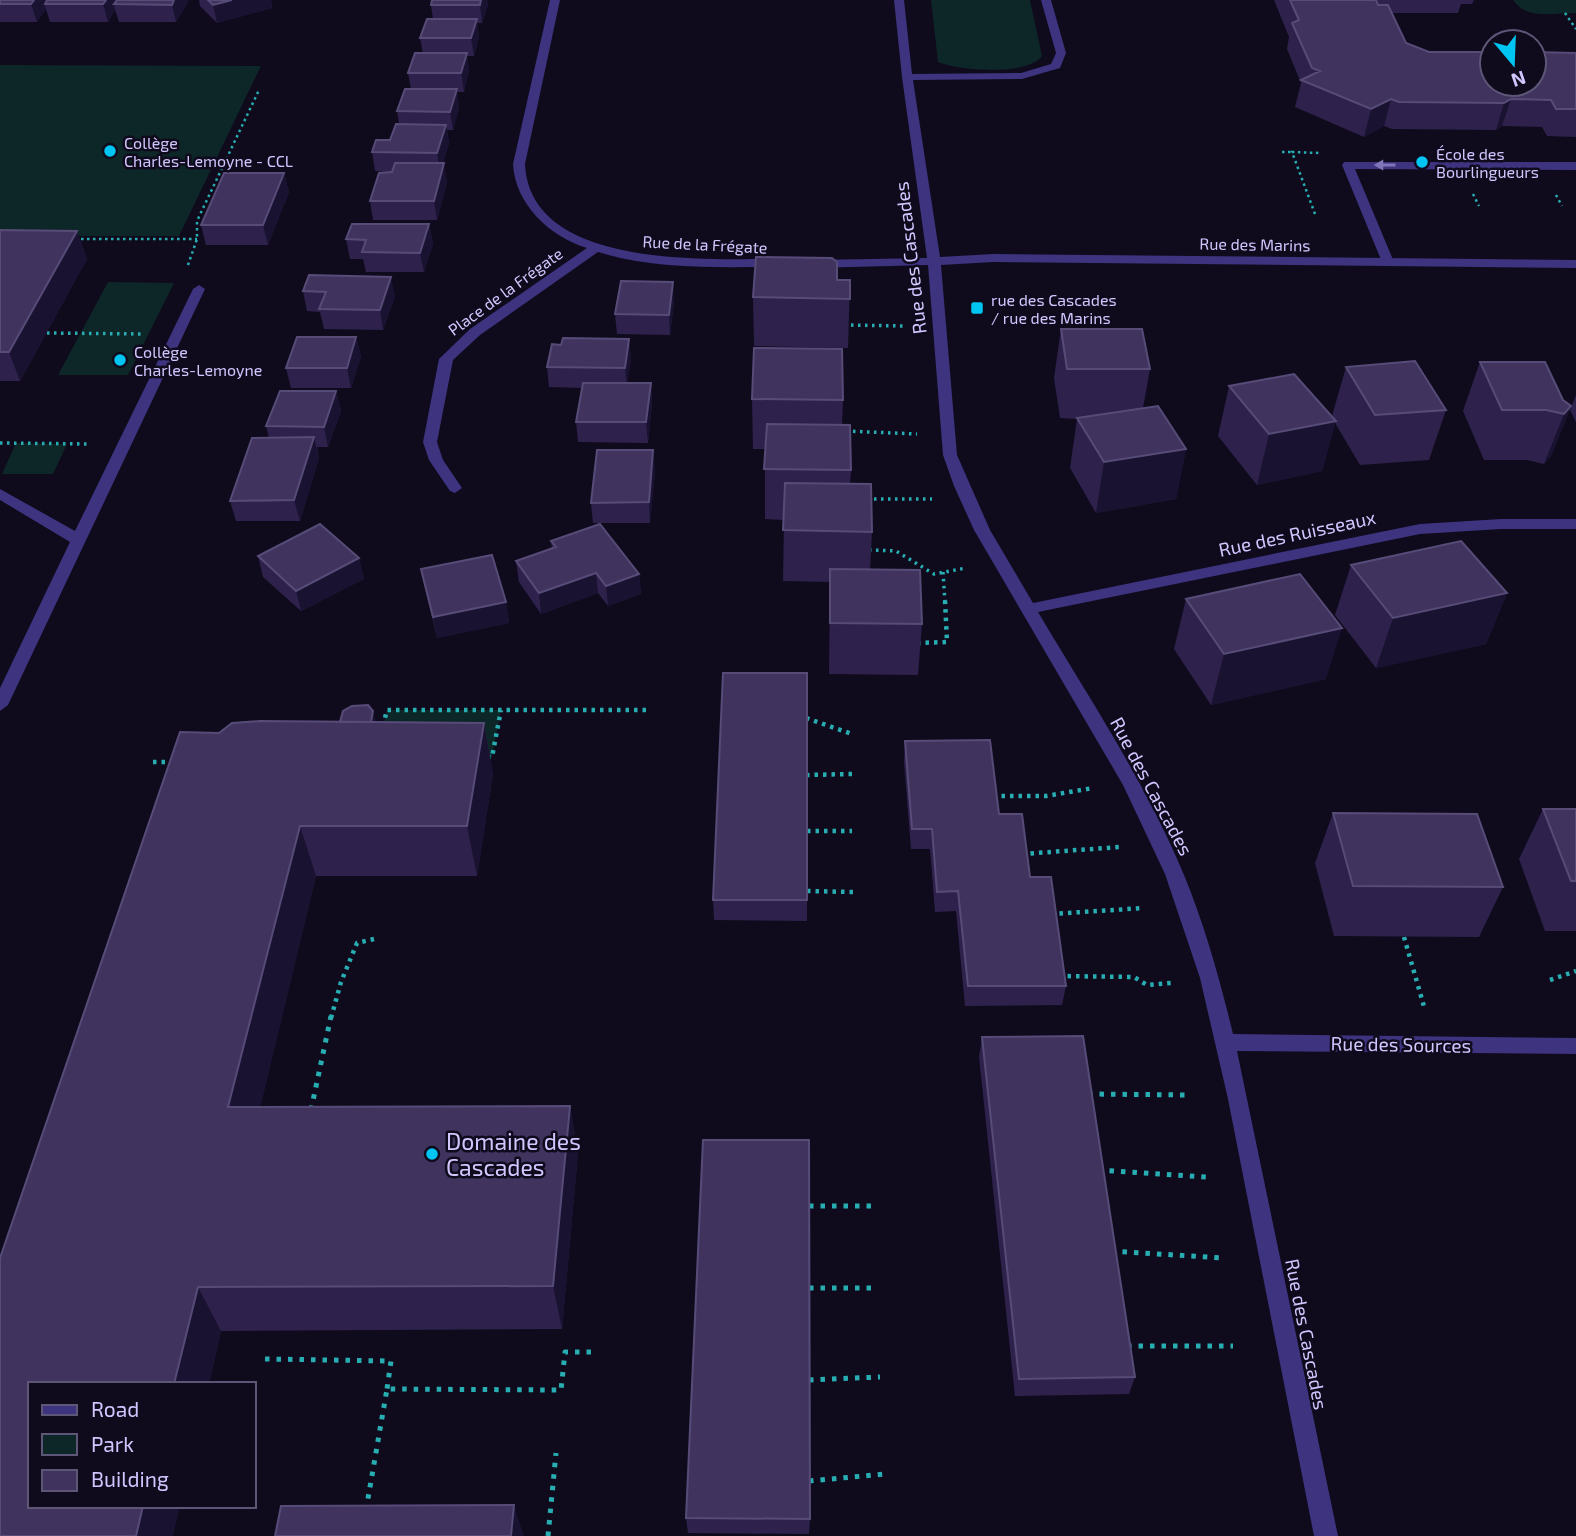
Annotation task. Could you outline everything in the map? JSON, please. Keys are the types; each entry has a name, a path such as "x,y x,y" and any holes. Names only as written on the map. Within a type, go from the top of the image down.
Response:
{"street":[{"name":"Rue de la Frégate","path":"555,0 519,174 525,192 546,219 571,236 597,247 624,255 672,261 877,264 934,261"},
{"name":"Rue des Cascades","path":"899,0 907,77 934,261 950,455 970,505 1131,784 1174,874 1210,978 1226,1042 1326,1536"},
{"path":"907,77 1022,76 1056,66 1061,53 1046,0"},
{"path":"1388,262 1348,165 1576,166"},
{"name":"Place de la Frégate","path":"455,488 436,460 430,442 446,359 475,332 597,247"},
{"name":"Rue des Marins","path":"934,261 993,258 1576,264"},
{"path":"0,705 199,289"},
{"path":"0,494 79,540"},
{"name":"Rue des Ruisseaux","path":"1029,609 1420,529 1501,523 1576,524"},
{"name":"Rue des Sources","path":"1226,1042 1576,1046"}],"path":[{"path":"1565,13 1576,29"},
{"path":"186,272 197,239 197,221 259,90"},
{"path":"1283,152 1292,152"},
{"path":"203,209 212,209"},
{"path":"69,239 197,239"},
{"path":"836,326 909,326"},
{"path":"47,332 149,334"},
{"path":"841,430 917,434"},
{"path":"0,443 94,444"},
{"path":"860,499 934,499"},
{"path":"869,550 896,551 934,574 970,567"},
{"path":"917,643 947,642 943,572"},
{"path":"382,731 387,710 649,710"},
{"path":"479,757 492,757 501,710"},
{"path":"806,718 852,734"},
{"path":"153,762 180,762"},
{"path":"806,775 852,774"},
{"path":"992,796 1046,796 1093,788"},
{"path":"807,831 852,831"},
{"path":"1021,854 1120,847"},
{"path":"807,891 853,892"},
{"path":"1049,914 1144,908"},
{"path":"1404,937 1436,1045"},
{"path":"321,1116 310,1115 332,1018 350,957 357,943 378,938"},
{"path":"1550,980 1576,971"},
{"path":"1058,976 1134,977 1147,985 1171,984"},
{"path":"1084,1094 1191,1095"},
{"path":"1095,1170 1206,1177"},
{"path":"809,1206 874,1206"},
{"path":"1108,1251 1222,1258"},
{"path":"809,1288 877,1288"},
{"path":"1122,1346 1233,1346"},
{"path":"387,1389 561,1391 565,1352 596,1352"},
{"path":"265,1359 390,1361 365,1518"},
{"path":"809,1380 880,1377"},
{"path":"548,1536 556,1453"},
{"path":"809,1481 885,1474"}],"green space":[{"path":"931,0 1030,0 1042,56 1023,67 993,70 961,68 938,62"},
{"path":"1513,0 1576,0 1576,13 1533,13"},
{"name":"Collège Charles-Lemoyne - CCL","path":"0,65 261,66 179,236 0,236"},
{"path":"108,282 174,283 128,375 58,375"},
{"path":"16,443 67,444 53,474 2,474"},
{"path":"387,710 501,710 492,757 376,756"}],"building":[{"path":"0,0 34,0 31,4 0,4"},
{"path":"47,0 106,0 103,4 45,4"},
{"path":"117,0 174,0 172,5 114,4"},
{"path":"208,0 232,0 213,5"},
{"path":"432,0 481,0 480,5 431,5"},
{"path":"1290,0 1376,0 1378,5 1388,5 1406,43 1429,52 1478,52 1478,98 1548,98 1548,52 1576,53 1576,109 1556,109 1551,100 1511,99 1504,103 1399,102 1391,99 1371,109 1301,80 1320,71 1312,68 1292,23 1299,20"},
{"path":"427,19 477,19 471,38 420,38"},
{"path":"415,53 467,53 461,73 408,73"},
{"path":"405,89 457,89 450,112 397,111"},
{"path":"396,124 446,125 437,153 372,152 376,140 390,140"},
{"path":"395,163 444,163 434,201 370,201 379,173 392,172"},
{"path":"224,173 284,173 263,225 201,225"},
{"path":"352,224 429,224 420,253 362,252 366,240 346,239"},
{"path":"0,230 77,231 9,352 0,352"},
{"path":"756,257 832,258 837,262 837,280 850,280 850,299 753,297"},
{"path":"309,275 391,277 380,310 319,309 326,292 303,291"},
{"path":"621,281 673,282 669,315 615,314"},
{"path":"1061,329 1142,329 1150,369 1067,369"},
{"path":"297,337 356,337 347,368 286,368"},
{"path":"563,338 629,339 625,368 547,367 552,344 561,345"},
{"path":"754,348 842,349 843,400 752,399"},
{"path":"1415,361 1446,410 1375,415 1346,367"},
{"path":"1480,362 1545,362 1563,400 1571,406 1564,414 1546,410 1502,410"},
{"path":"1294,374 1336,421 1269,434 1229,386"},
{"path":"583,383 651,383 646,422 576,422"},
{"path":"280,391 336,391 324,427 266,426"},
{"path":"1158,406 1186,449 1104,462 1077,418"},
{"path":"767,424 850,425 851,470 764,469"},
{"path":"314,437 294,500 230,501 252,438"},
{"path":"597,450 653,450 649,502 591,503"},
{"path":"785,483 871,484 872,532 783,530"},
{"path":"320,524 359,558 296,591 258,556"},
{"path":"600,524 639,574 606,586 596,573 539,593 516,561 556,547 551,541"},
{"path":"1461,541 1507,593 1393,618 1351,565"},
{"path":"492,555 506,602 433,617 421,569"},
{"path":"830,569 920,570 922,624 830,623"},
{"path":"1300,574 1342,628 1224,654 1186,599"},
{"path":"723,673 807,673 807,900 713,900"},
{"path":"368,705 373,711 371,722 340,722 343,711 352,706"},
{"name":"Domaine des Cascades","path":"232,723 484,723 467,826 300,826 228,1107 570,1106 553,1286 198,1287 174,1382 28,1382 28,1508 143,1508 136,1536 0,1536 0,1258 180,732 219,733"},
{"path":"990,740 999,814 1022,814 1030,877 1051,877 1066,986 968,986 958,891 937,892 932,829 912,829 905,741"},
{"path":"1543,809 1576,809 1576,881 1571,881"},
{"path":"1333,813 1477,814 1503,887 1353,886"},
{"path":"1083,1036 1135,1377 1019,1379 982,1037"},
{"path":"703,1140 809,1140 810,1519 686,1518"},
{"path":"514,1505 511,1536 275,1536 281,1506"}],"place":[{"name":"Collège Charles-Lemoyne - CCL","path":"110,151"},
{"name":"École des Bourlingueurs","path":"1422,162"},
{"name":"rue des Cascades / rue des Marins","path":"977,308"},
{"name":"Collège Charles-Lemoyne","path":"120,360"},
{"name":"Domaine des Cascades","path":"432,1154"}]}
